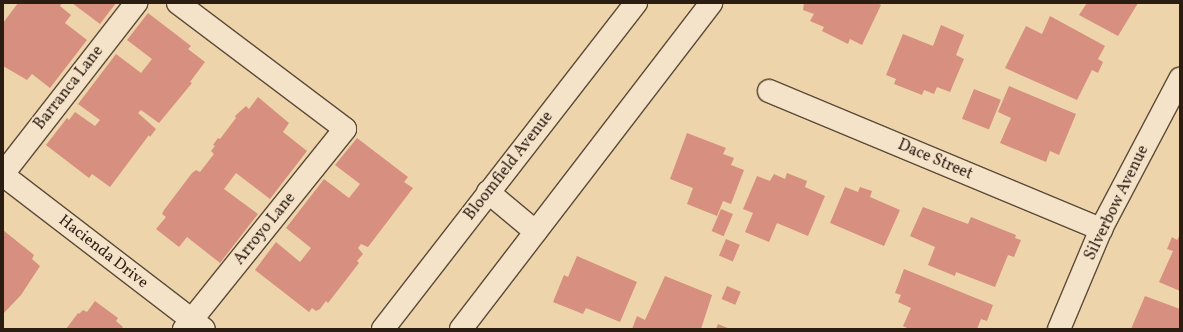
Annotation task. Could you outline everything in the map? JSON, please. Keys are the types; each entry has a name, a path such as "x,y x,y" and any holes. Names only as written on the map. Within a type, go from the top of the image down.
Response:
{"street":[{"name":"Barranca Lane","path":"3,174 136,3"},
{"name":"Arroyo Lane","path":"178,3 345,129 193,326"},
{"name":"Bloomfield Avenue","path":"383,329 636,3"},
{"path":"461,329 711,3"},
{"name":"Silverbow Avenue","path":"1060,329 1101,229 1180,79"},
{"name":"Dace Street","path":"769,91 1101,229"},
{"name":"Hacienda Drive","path":"3,174 193,326"},
{"path":"488,192 536,232"}],"building":[{"path":"18,3 62,3 60,6 71,15 65,23 87,40 50,88 32,74 27,80 3,66 3,23"},
{"path":"72,3 116,3 100,24"},
{"path":"804,3 877,3 881,5 862,45 850,39 848,44 822,31 824,27 810,21 814,14 803,10"},
{"path":"1087,3 1138,3 1118,36 1079,15"},
{"path":"148,13 191,46 188,49 205,62 190,82 192,83 159,123 141,110 138,113 156,129 150,137 149,135 110,187 92,174 89,178 46,145 67,118 69,120 75,112 95,126 100,120 78,104 116,54 141,73 152,59 127,40"},
{"path":"1050,16 1105,46 1098,59 1103,62 1098,73 1092,70 1077,100 1005,68 1026,26 1042,34"},
{"path":"941,25 964,35 956,55 964,59 950,92 937,87 934,94 924,90 922,95 894,84 896,79 886,75 903,34 933,46"},
{"path":"1009,86 1076,114 1059,155 1050,151 1046,162 1000,143 1011,118 998,112"},
{"path":"974,89 1001,100 989,130 962,119"},
{"path":"258,97 289,123 283,132 307,151 270,199 236,173 224,189 258,214 220,263 187,237 179,247 156,229 166,217 162,214 164,210 192,173 196,170 200,172 214,154 211,151 215,146 213,145 218,138 220,139 236,118 235,116 246,106 249,109"},
{"path":"687,133 726,148 723,154 734,158 731,165 744,170 731,204 723,201 717,216 687,204 693,188 670,179"},
{"path":"357,138 408,177 404,182 413,188 368,247 361,244 358,248 363,254 357,261 359,263 328,303 326,301 320,309 316,311 312,308 309,312 255,270 276,242 300,262 311,248 286,228 324,179 349,198 360,184 335,165"},
{"path":"787,173 807,181 805,187 825,196 808,236 777,223 769,242 745,232 753,213 743,209 757,176 770,181 774,174 785,179"},
{"path":"845,187 858,192 860,187 872,191 870,197 900,210 884,246 830,223"},
{"path":"923,207 968,224 971,217 1016,235 1015,238 1021,240 1014,257 1008,255 995,287 956,272 955,276 928,265 935,247 910,236"},
{"path":"721,209 733,214 724,236 712,231"},
{"path":"3,230 34,255 32,259 40,266 21,295 3,314"},
{"path":"1180,234 1180,291 1159,282 1173,251 1167,249 1172,237 1177,240"},
{"path":"726,239 740,245 733,261 719,256"},
{"path":"577,256 637,282 620,322 586,308 583,314 553,302 564,275 568,277"},
{"path":"904,269 993,305 987,321 981,319 977,329 909,329 903,326 911,308 898,302 901,295 895,293"},
{"path":"665,276 712,295 701,329 632,329 637,316 645,320"},
{"path":"727,286 741,292 735,305 722,299"},
{"path":"1145,296 1180,309 1180,329 1131,329"},
{"path":"95,301 118,318 116,321 123,327 121,329 66,329 78,313 79,314 83,310 87,312"},
{"path":"718,324 730,329 716,329"}]}
